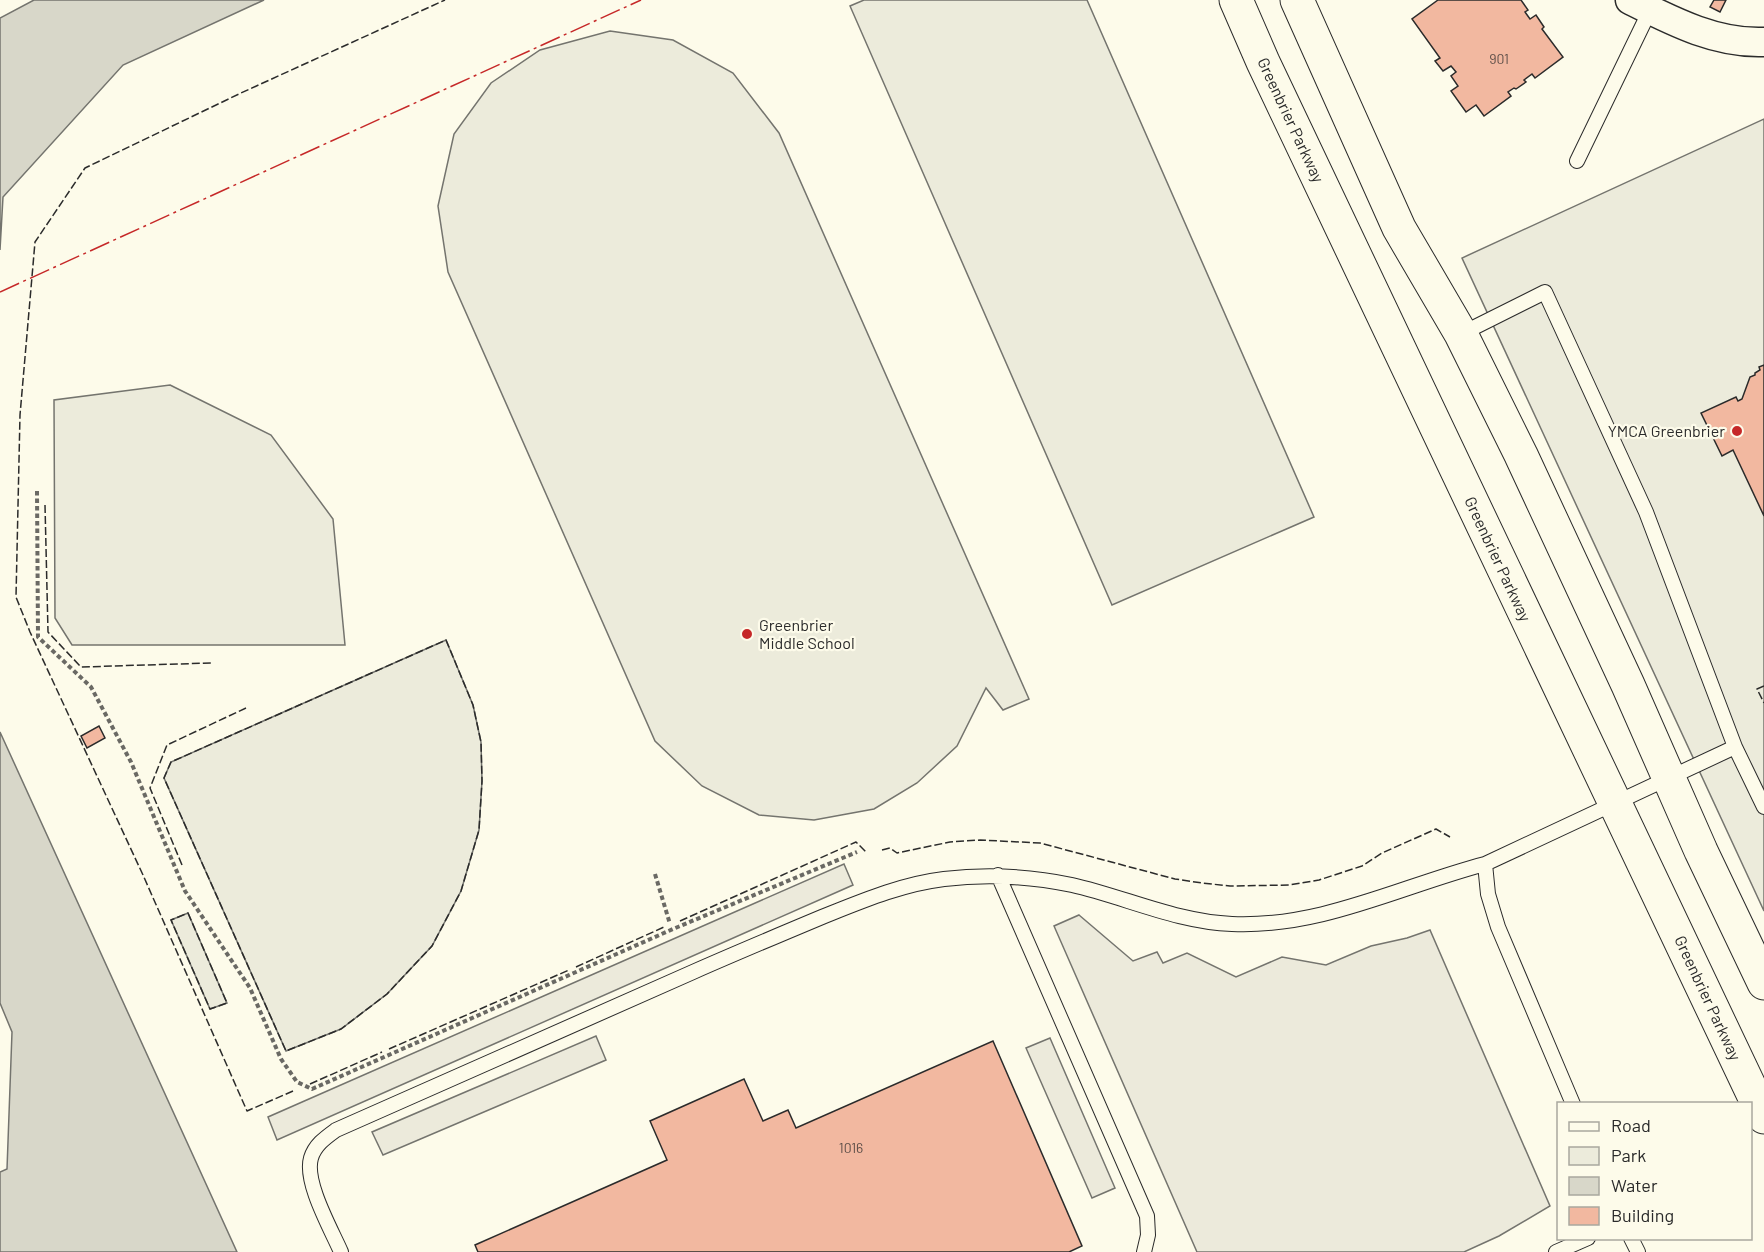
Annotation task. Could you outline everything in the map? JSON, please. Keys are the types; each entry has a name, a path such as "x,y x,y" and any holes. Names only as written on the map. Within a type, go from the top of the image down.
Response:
{"main road":[{"name":"Greenbrier Parkway","path":"1236,0 1263,62 1389,324 1614,805 1764,1117"},
{"path":"1297,0 1399,228 1461,334 1526,466 1701,851 1764,983"}],"street":[{"path":"1645,3 1670,21 1728,40 1764,42"}],"lane":[{"path":"1577,161 1645,3"},
{"path":"1461,334 1545,292 1646,512 1735,747 1764,807"},
{"path":"341,1252 311,1178 311,1159 319,1142 336,1130 760,942 879,894 942,880 998,875 1036,878 1072,885 1162,911 1231,924 1288,921 1330,914 1441,876 1485,864 1735,747"},
{"path":"1485,864 1488,894 1498,927 1572,1102"},
{"path":"998,875 1147,1215 1148,1235 1144,1252"},
{"path":"1556,1252 1586,1240"}],"path":[{"path":"37,491 38,637 91,687 131,762 185,891 250,988 281,1059 297,1082 312,1089 673,929 857,852"},
{"path":"655,874 670,924"}],"green space":[{"path":"864,0 1087,0 1314,517 1112,605 850,6"},
{"path":"610,31 673,40 733,73 779,133 1029,699 1003,710 986,688 957,746 917,783 874,809 814,820 759,815 702,786 655,741 448,272 438,206 454,134 491,83 540,50"},
{"path":"1764,119 1764,911 1462,258"},
{"path":"170,385 271,435 333,519 345,645 72,645 55,618 54,400"},
{"path":"446,640 473,705 481,742 482,781 479,830 461,891 432,946 387,994 341,1029 286,1051 164,778 171,762"},
{"path":"188,913 227,1003 210,1009 171,920"}],"shaded area":[{"path":"844,864 853,885 277,1140 268,1117"},
{"path":"1079,915 1133,961 1157,952 1163,963 1187,953 1236,977 1282,957 1326,965 1371,946 1430,930 1550,1206 1499,1236 1464,1252 1197,1252 1054,926"},
{"path":"596,1036 606,1060 383,1155 372,1132"},
{"path":"1050,1038 1115,1188 1092,1198 1026,1048"}],"water":[{"path":"34,0 264,0 123,65 3,197 0,250 0,18"},
{"path":"0,732 237,1252 0,1252 0,1172 7,1169 12,1032 0,1003"}],"building":[{"path":"1438,0 1521,0 1528,10 1525,12 1530,19 1536,15 1544,27 1542,29 1563,57 1535,78 1532,74 1524,80 1526,82 1508,92 1511,96 1484,116 1476,105 1466,112 1451,91 1458,86 1451,76 1456,72 1451,66 1443,71 1435,61 1440,58 1412,19"},
{"path":"1714,0 1726,0 1720,12 1710,7"},
{"name":"YMCA Greenbrier","path":"1764,365 1764,516 1733,450 1722,456 1701,413 1736,397 1738,401 1742,399 1750,377"},
{"path":"99,726 105,738 87,748 81,736"},
{"path":"993,1041 1082,1246 1069,1252 478,1252 475,1245 667,1160 650,1121 744,1079 763,1121 788,1110 796,1128"}],"fence":[{"path":"293,1091 247,1111 143,875 30,632 16,597 20,415 35,242 85,168 241,93 445,0"},
{"path":"45,505 48,632 81,667 211,663"},
{"path":"446,640 473,705 481,742 482,781 479,830 461,891 432,946 387,994 341,1029 286,1051 164,778 171,762 446,640"},
{"path":"1764,686 1757,689 1764,703"},
{"path":"182,865 150,788 167,745 246,708"},
{"path":"882,850 890,848 897,853 950,842 980,840 1040,843 1175,879 1230,886 1289,885 1319,880 1362,866 1382,853 1436,829 1450,837"},
{"path":"680,921 856,842 867,853"},
{"path":"188,913 227,1003 210,1009 171,920 188,913"},
{"path":"576,967 664,927"},
{"path":"389,1049 569,970"},
{"path":"310,1084 382,1052"}],"power":[{"path":"0,292 641,0"}],"place":[{"name":"YMCA Greenbrier","path":"1737,431"},
{"name":"Greenbrier Middle School","path":"747,634"}]}
